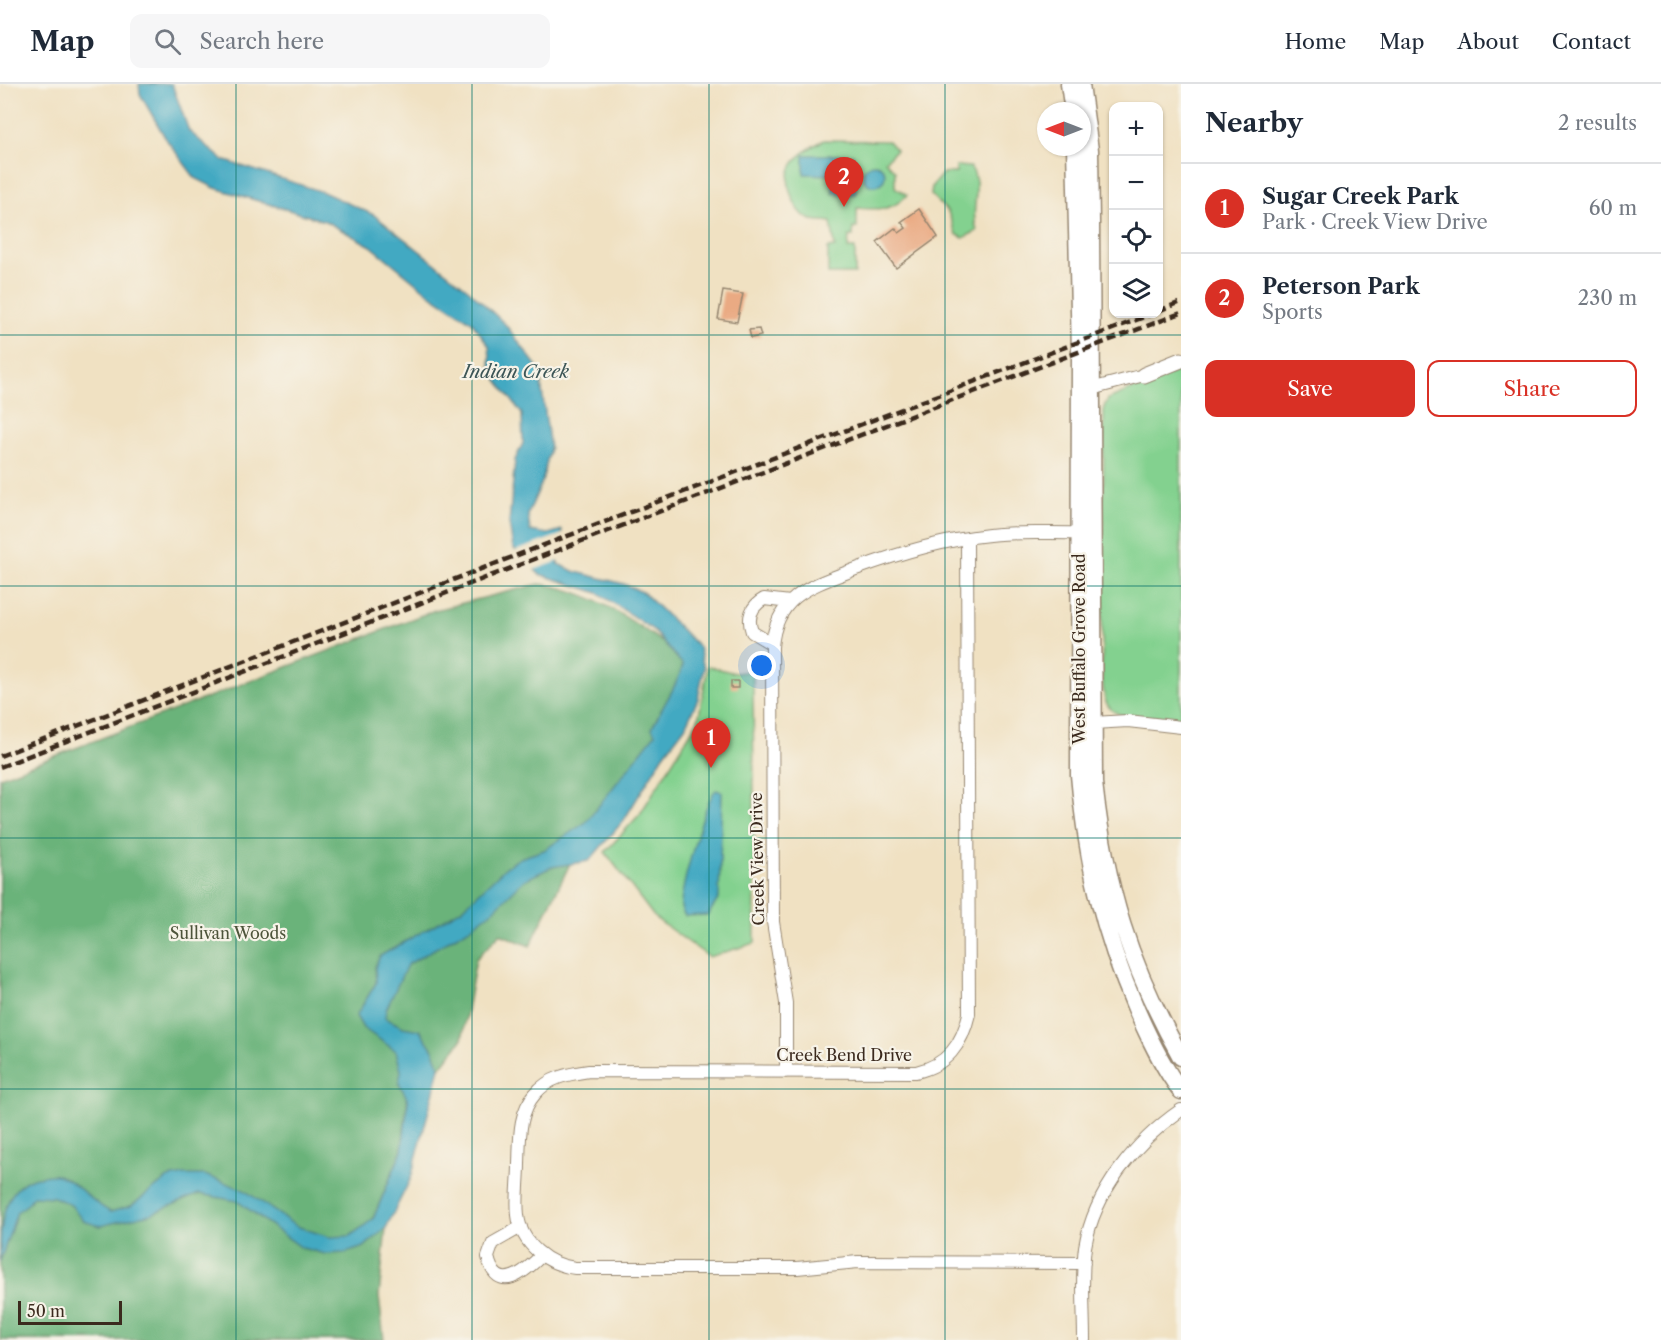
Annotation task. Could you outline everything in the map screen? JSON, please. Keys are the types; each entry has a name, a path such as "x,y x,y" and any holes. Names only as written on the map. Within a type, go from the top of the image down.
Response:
{"main road":[{"name":"West Buffalo Grove Road","path":"1075,93 1090,150 1086,533 1079,775 1083,828 1106,901"},
{"name":"West Buffalo Grove Road","path":"1075,156 1086,390"},
{"name":"West Buffalo Grove Road","path":"1086,533 1094,783 1106,901"},
{"path":"1106,901 1153,1007 1181,1057"},
{"path":"1106,901 1120,973 1146,1030 1181,1091"}],"street":[{"path":"1086,390 1144,375 1181,360"},
{"name":"Creek View Drive","path":"786,1072 786,1003 773,922 772,644 778,619 790,602 814,585 895,554 967,538 1019,533 1086,533"},
{"name":"Creek Bend Drive","path":"521,1227 518,1215 521,1125 527,1104 548,1082 563,1074 589,1071 915,1072 938,1064 951,1054 964,1035 969,1014 967,538"},
{"path":"772,644 752,632 750,614 758,603 765,599 790,602"},
{"path":"1093,723 1128,721 1181,727"},
{"path":"1084,1340 1084,1263 1092,1222 1114,1177 1142,1142 1181,1110"},
{"path":"542,1255 524,1273 513,1278 500,1276 494,1271 488,1257 493,1243 521,1227 530,1242 542,1255 556,1263 575,1268 796,1269 858,1262 1084,1263"}],"green space":[{"path":"824,140 888,141 896,150 885,161 895,171 895,187 907,195 890,207 857,208 857,228 853,228 853,236 849,236 848,248 855,248 855,274 828,274 828,248 835,247 831,222 811,220 803,215 789,187 794,162 807,150"},
{"path":"956,166 970,167 976,181 975,222 977,231 963,238 956,234 948,212 931,195 932,186 943,173 956,173"},
{"path":"1181,369 1181,721 1121,715 1115,712 1110,709 1105,700 1102,675 1104,407 1108,399"},
{"name":"Sullivan Woods","path":"539,584 581,594 639,626 693,664 693,690 585,833 530,946 500,934 476,959 462,1040 440,1068 411,1068 402,1150 373,1219 386,1228 379,1296 384,1340 0,1340 0,777 435,610"},
{"path":"708,666 735,673 753,671 755,943 709,957 655,918 605,852 640,814 698,721"}],"water":[{"name":"Indian Creek","path":"139,84 172,84 189,131 223,160 323,192 374,215 469,290 505,324 539,369 550,448 542,482 528,514 530,531 548,534 562,530 558,564 576,572 624,584 644,593 699,647 704,668 698,699 685,727 663,756 624,820 589,861 552,867 524,880 494,910 470,928 407,965 386,1010 385,1018 403,1027 420,1030 434,1051 440,1068 411,1178 386,1228 364,1247 346,1253 325,1254 302,1248 237,1201 199,1194 151,1214 100,1226 83,1221 71,1205 54,1197 33,1196 28,1204 17,1212 0,1262 2,1225 8,1202 22,1184 33,1178 48,1175 64,1178 111,1212 131,1206 168,1178 205,1175 244,1190 296,1226 329,1237 350,1236 373,1219 402,1150 408,1100 399,1083 401,1071 396,1051 363,1028 356,1016 376,983 375,967 380,956 462,909 506,867 520,858 544,850 586,822 655,734 652,728 677,682 683,665 653,630 598,593 539,574 513,548 509,523 515,460 523,443 522,414 491,372 489,346 472,322 431,295 371,246 325,221 215,188 195,178 166,139 140,94"},
{"path":"804,155 853,155 853,186 856,187 856,194 833,193 832,175 804,174"},
{"path":"874,164 882,167 885,175 882,183 874,186 866,183 863,175 866,167"},
{"path":"716,790 722,792 719,898 708,915 685,916 681,907 689,865 706,810"}],"pier":[{"path":"565,533 562,560 531,571 513,552"}],"building":[{"path":"919,209 938,237 896,268 877,242 895,228 899,233 906,228 901,222"},
{"path":"723,291 743,294 737,322 718,319"},
{"path":"759,329 761,336 751,338 749,330"},
{"path":"731,681 738,681 738,688 731,688"}],"railway":[{"path":"1163,309 1181,302"},
{"path":"0,767 498,573 1181,313"},
{"path":"0,756 494,564 1141,318"}],"place":[{"name":"Peterson Park","path":"844,207"},
{"name":"Sugar Creek Park","path":"711,768"}]}
